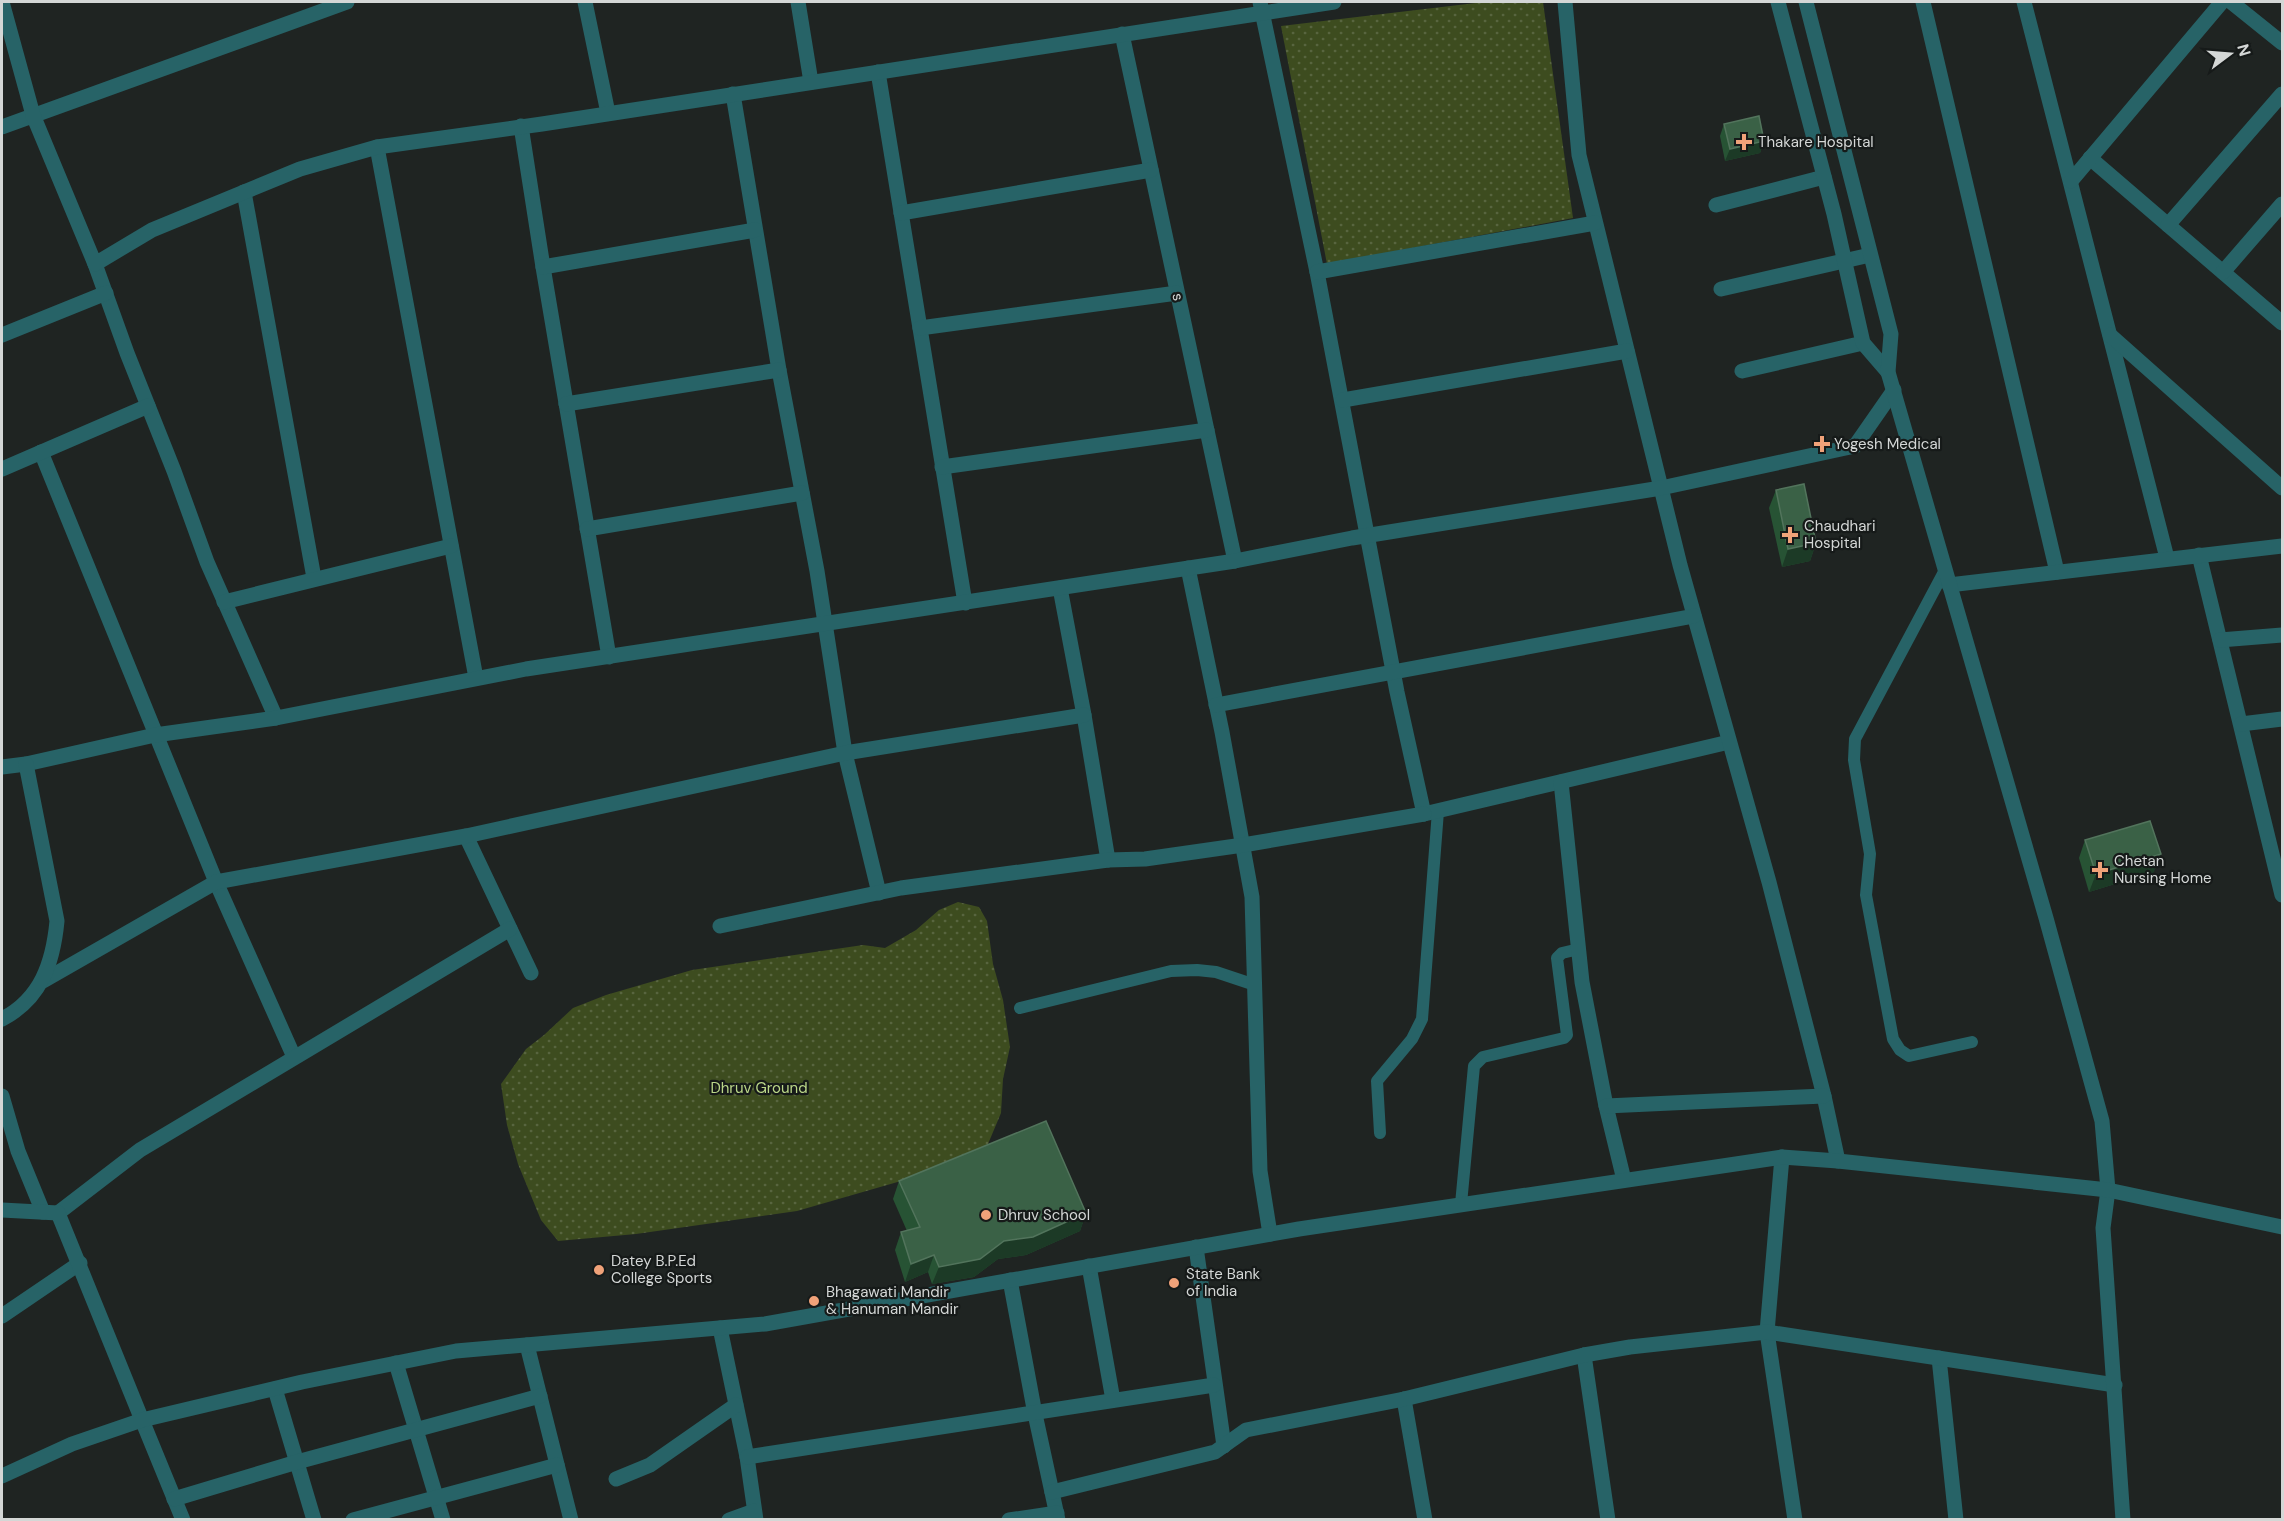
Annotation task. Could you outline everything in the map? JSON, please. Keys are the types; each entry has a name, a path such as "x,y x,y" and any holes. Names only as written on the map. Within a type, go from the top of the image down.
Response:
{"street":[{"path":"2,2 33,115 95,264 224,602 276,718"},
{"path":"2,127 72,99 347,2"},
{"path":"585,2 608,113"},
{"path":"798,2 811,82"},
{"path":"95,264 152,230 300,169 377,147 1122,34 1261,7 1334,2"},
{"path":"1565,2 1579,155 1595,223 1694,616 1769,882 1824,1096 1838,1161"},
{"path":"1778,2 1824,177 1863,343 1888,372 1894,390 2102,1120 2108,1190 2103,1228 2115,1384 2122,1520"},
{"path":"1806,2 1891,334 1888,372"},
{"path":"1923,2 2056,572"},
{"path":"2024,2 2167,558"},
{"path":"2071,181 2222,2"},
{"path":"2231,2 2283,43"},
{"path":"1261,7 1343,400 1393,671 1431,812"},
{"name":"s","path":"1122,34 1235,561"},
{"path":"878,72 965,603"},
{"path":"733,94 779,370 817,571 845,753 879,893"},
{"path":"2169,225 2283,94"},
{"path":"521,126 609,657"},
{"path":"377,147 476,678"},
{"path":"2090,158 2283,323"},
{"path":"901,213 1151,170"},
{"path":"1716,205 1824,177"},
{"path":"244,192 314,578"},
{"path":"2223,272 2283,204"},
{"path":"1317,272 1595,223"},
{"path":"543,267 755,230"},
{"path":"1721,289 1870,255"},
{"path":"2,335 106,293"},
{"path":"920,328 1177,293"},
{"path":"2110,335 2283,488"},
{"path":"1742,371 1863,343"},
{"path":"1343,400 1627,351"},
{"path":"566,404 779,370"},
{"path":"2,765 26,764 155,735 276,718 476,678 1235,561 1368,535 1661,488 1855,446 1894,390"},
{"path":"2,469 148,406"},
{"path":"942,468 1207,430"},
{"path":"41,452 216,882 294,1057"},
{"path":"587,529 802,493"},
{"path":"224,602 451,546"},
{"path":"1949,585 2283,546"},
{"path":"2199,555 2283,895"},
{"path":"1188,568 1252,897 1260,1171 1270,1234"},
{"path":"1060,588 1108,860"},
{"path":"1216,705 1694,616"},
{"path":"2220,640 2283,634"},
{"path":"42,981 216,882 466,836 845,753 1084,715"},
{"path":"2241,724 2283,720"},
{"path":"720,926 879,893 1108,860 1145,859 1243,845 1431,812 1730,742"},
{"path":"2,1019 30,1000 42,981 55,940 57,921 26,764"},
{"path":"1561,782 1582,982 1606,1106 1624,1180"},
{"path":"466,836 531,973"},
{"path":"2,1210 51,1212 140,1150 510,929"},
{"path":"2,1096 3,1112 18,1152 80,1263 183,1520"},
{"path":"1606,1106 1824,1096"},
{"path":"2,1476 72,1444 142,1420 275,1389 456,1352 765,1324 1270,1234 1782,1157 2108,1190 2283,1227"},
{"path":"1782,1157 1767,1332 1795,1520"},
{"path":"1196,1247 1224,1446"},
{"path":"2,1316 80,1263"},
{"path":"1089,1266 1113,1400"},
{"path":"1009,1520 1058,1516 1035,1414 1010,1280"},
{"path":"720,1328 747,1457 755,1515 729,1520"},
{"path":"1052,1492 1215,1452 1246,1430 1404,1399 1584,1355 1630,1347 1767,1332 2115,1384"},
{"path":"527,1345 572,1520"},
{"path":"1584,1355 1608,1520"},
{"path":"1939,1358 1956,1520"},
{"path":"396,1363 443,1520"},
{"path":"747,1457 1214,1385"},
{"path":"275,1389 314,1520"},
{"path":"174,1499 297,1462 540,1396"},
{"path":"1404,1399 1425,1520"},
{"path":"616,1479 650,1465 736,1406"},
{"path":"353,1520 557,1465"}],"lane":[{"path":"1945,570 1855,739 1854,760 1870,854 1866,895 1893,1039 1900,1050 1909,1056 1972,1042"},
{"path":"1380,1133 1377,1081 1412,1039 1422,1019 1431,812"},
{"path":"1461,1204 1474,1066 1484,1057 1564,1038 1567,1035 1557,958 1562,953 1579,949"},
{"path":"1020,1008 1171,971 1216,972 1255,985"}],"green space":[{"path":"1484,2 1543,2 1573,218 1327,264 1281,26"},
{"name":"Dhruv Ground","path":"958,902 979,907 987,921 993,964 1003,1000 1010,1047 1003,1079 1001,1113 988,1144 953,1166 797,1211 636,1234 558,1241 541,1220 518,1164 507,1125 501,1084 526,1049 573,1008 606,995 692,970 863,945 885,948 916,930 939,910"}],"building":[{"path":"1759,116 1764,141 1730,149 1724,124"},
{"path":"1804,484 1816,543 1788,549 1776,490"},
{"path":"2150,821 2161,854 2096,874 2085,840"},
{"name":"Dhruv School","path":"1046,1121 1086,1213 1033,1237 1004,1241 980,1259 939,1267 934,1255 911,1264 901,1232 920,1227 899,1181"}],"place":[{"name":"Thakare Hospital","path":"1744,142"},
{"name":"Yogesh Medical","path":"1822,444"},
{"name":"Chaudhari Hospital","path":"1790,535"},
{"name":"Chetan Nursing Home","path":"2100,870"},
{"name":"Dhruv School","path":"986,1215"},
{"name":"Datey B.P.Ed College Sports","path":"599,1270"},
{"name":"State Bank of India","path":"1174,1283"},
{"name":"Bhagawati Mandir & Hanuman Mandir","path":"814,1301"}]}
